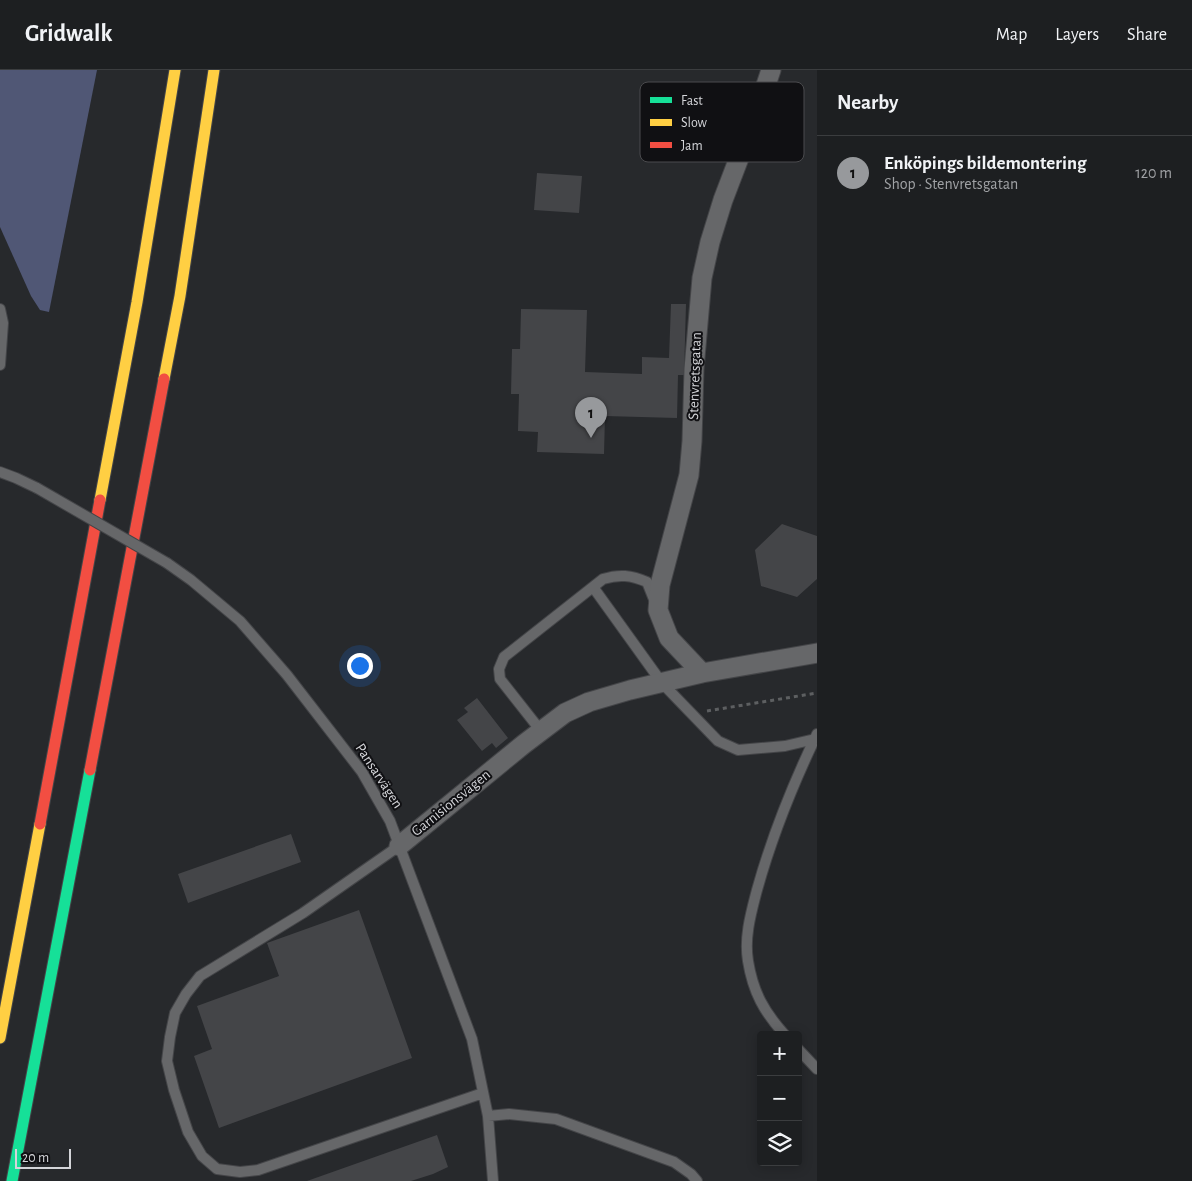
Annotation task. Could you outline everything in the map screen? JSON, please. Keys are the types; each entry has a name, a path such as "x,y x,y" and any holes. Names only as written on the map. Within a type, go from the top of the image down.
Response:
{"highway":[{"path":"0,1038 135,312 175,70"},
{"path":"12,1181 180,296 214,70"}],"street":[{"name":"Stenvretsgatan","path":"766,82 770,70"},
{"name":"Stenvretsgatan","path":"702,673 669,638 658,610 660,585 690,475 694,368 702,278 710,242 737,162"},
{"name":"Garnisionsvägen","path":"400,846 503,761 565,713 589,702 702,673 817,652"}],"lane":[{"path":"0,309 3,323 0,365"},
{"name":"Pansarvägen","path":"0,472 37,488 166,563 191,580 240,621 286,675 362,772 390,821 472,1039 488,1116 493,1181"},
{"path":"541,731 500,679 499,669 504,657 603,579 617,575 635,576 647,582 658,610"},
{"path":"593,587 662,683 718,741 738,750 785,746 816,736"},
{"path":"787,1020 782,1031 770,1019 757,996 748,960 748,926 768,850 797,777 816,736"},
{"path":"400,846 303,913 200,976 186,994 175,1013 167,1061 174,1090 188,1132 202,1156 217,1169 240,1172 258,1170 483,1093"},
{"path":"754,987 762,979"},
{"path":"802,1052 815,1062"},
{"path":"488,1116 509,1114 556,1119 674,1162 691,1174 697,1181"}],"path":[{"path":"691,713 817,693"}],"shaded area":[{"path":"0,70 97,70 49,312 40,310 31,296 0,227"}],"building":[{"path":"537,173 582,176 579,213 534,210"},
{"path":"671,304 686,304 684,375 678,375 677,418 605,416 604,454 537,452 538,432 518,431 519,394 511,394 512,349 520,349 521,309 587,310 585,372 642,374 642,357 669,358"},
{"path":"782,524 817,536 817,579 797,597 761,586 755,550"},
{"path":"477,698 508,738 496,748 492,743 482,751 457,720 468,712 464,708"},
{"path":"291,834 301,862 188,903 178,874"},
{"path":"359,910 412,1058 219,1128 194,1056 212,1049 197,1006 279,976 267,943"},
{"path":"437,1135 448,1167 433,1174 411,1181 307,1181"}],"traffic: fast":[{"path":"12,1181 90,770"}],"traffic: slow":[{"path":"100,500 137,302 175,70"},
{"path":"164,379 180,296 214,70"},
{"path":"0,1038 40,824"}],"traffic: jam":[{"path":"90,770 164,379"},
{"path":"40,824 100,500"}],"place":[{"name":"Enköpings bildemontering","path":"591,438"}]}
